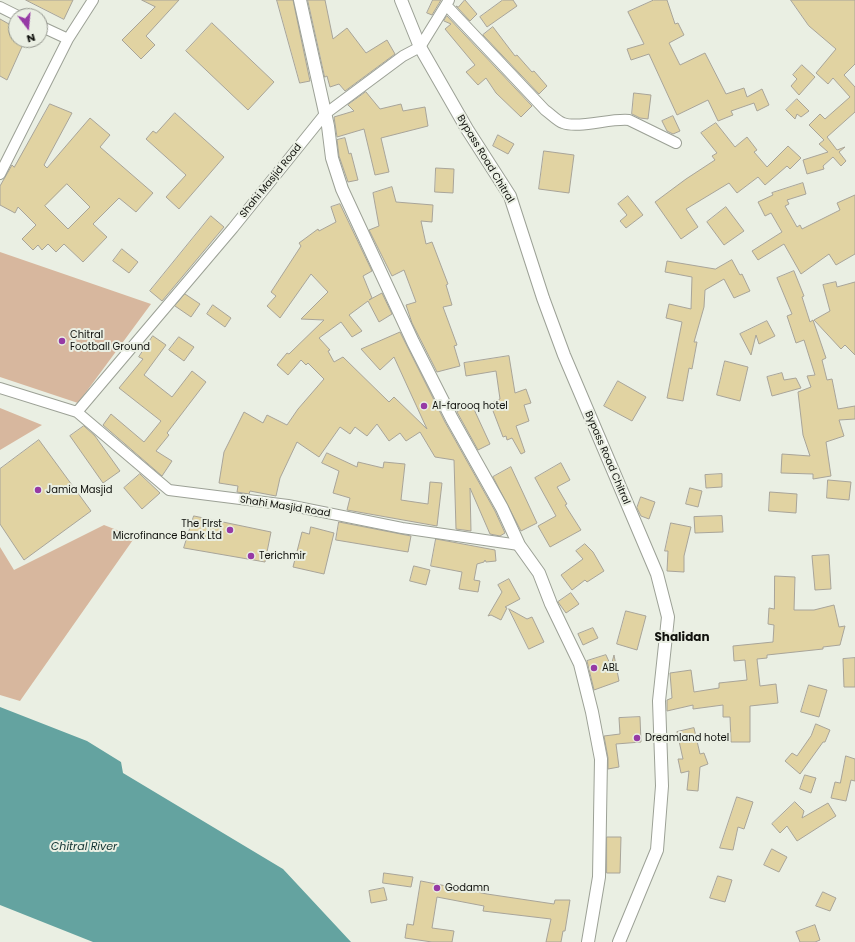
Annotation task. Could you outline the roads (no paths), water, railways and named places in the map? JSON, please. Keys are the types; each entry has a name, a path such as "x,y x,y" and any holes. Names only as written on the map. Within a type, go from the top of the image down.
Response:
{"street":[{"path":"0,174 68,39 93,0"},
{"path":"300,0 325,114 332,158 342,188 413,342 452,418 502,508 519,545 539,573 550,604 580,664 592,712 601,759 599,877 588,942"},
{"name":"Bypass Road Chitral","path":"401,0 420,47 467,129 510,196 543,298 564,355 657,574 668,617 659,701 662,786 657,850 619,942"},
{"path":"420,47 448,2 545,110 564,123 588,124 620,119 628,120 676,143"},
{"path":"48,30 68,39"},
{"name":"Shahi Masjid Road","path":"77,412 154,323 325,114 403,56 420,47"},
{"name":"Shahi Masjid Road","path":"0,388 77,412 169,490 288,506 402,528 519,545"}],"water":[{"name":"Chitral River","path":"0,707 87,741 121,762 123,773 283,869 351,942 93,942 0,905"}],"place":[{"name":"Chitral Football Ground","path":"62,341"},
{"name":"Al-farooq hotel","path":"424,406"},
{"name":"Jamia Masjid","path":"38,490"},
{"name":"The FIrst Microfinance Bank Ltd","path":"230,530"},
{"name":"Terichmir","path":"251,556"},
{"name":"ABL","path":"594,668"},
{"name":"Dreamland hotel","path":"637,738"},
{"name":"Godamn","path":"437,888"}],"district":[{"name":"Shalidan","path":"682,638"}]}
